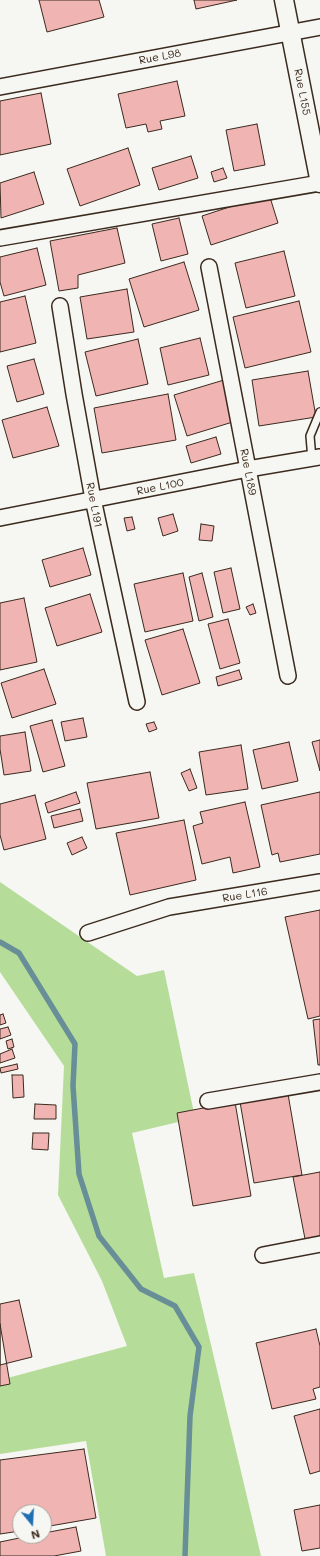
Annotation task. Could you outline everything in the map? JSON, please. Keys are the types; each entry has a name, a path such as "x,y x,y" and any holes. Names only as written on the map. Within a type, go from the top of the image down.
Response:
{"street":[{"name":"Rue L155","path":"284,0 320,183"},
{"name":"Rue L98","path":"0,87 320,27"},
{"path":"0,238 320,183"},
{"name":"Rue L189","path":"209,267 288,676"},
{"name":"Rue L191","path":"60,306 93,499 137,702"},
{"name":"Rue L100","path":"0,518 248,469 316,458"},
{"name":"Rue L116","path":"88,933 170,907 320,882"},
{"path":"208,1100 320,1082"},
{"path":"263,1255 320,1244"}],"lane":[{"path":"316,458 310,436 320,412"}],"green space":[{"path":"0,882 137,976 164,970 195,1118 132,1133 164,1278 194,1273 261,1556 106,1556 86,1441 0,1454 0,1380 127,1346 102,1281 58,1195 64,1066 0,972"}],"building":[{"path":"39,0 99,0 104,17 47,32"},
{"path":"194,0 237,0 196,9"},
{"path":"177,81 185,116 160,121 162,129 148,132 146,124 126,128 118,94"},
{"path":"41,93 51,144 0,155 0,101"},
{"path":"257,124 265,165 234,171 226,130"},
{"path":"128,148 140,185 80,206 67,169"},
{"path":"191,156 198,178 159,190 152,168"},
{"path":"223,168 227,178 214,182 211,172"},
{"path":"34,172 44,204 1,218 0,183"},
{"path":"269,194 278,223 211,245 202,216"},
{"path":"179,218 188,254 161,261 152,224"},
{"path":"117,228 125,263 78,275 78,288 59,291 50,241"},
{"path":"37,248 46,285 4,296 0,282 0,257"},
{"path":"284,251 295,296 246,308 235,263"},
{"path":"184,262 199,310 144,327 129,279"},
{"path":"127,289 134,332 87,339 80,297"},
{"path":"25,296 36,343 0,352 0,302"},
{"path":"299,301 311,352 245,368 233,317"},
{"path":"200,338 209,375 168,385 160,348"},
{"path":"138,339 148,384 96,396 85,352"},
{"path":"34,359 44,394 17,402 7,366"},
{"path":"308,371 316,417 259,426 252,380"},
{"path":"224,380 236,421 187,436 174,395"},
{"path":"168,394 176,440 102,453 94,408"},
{"path":"47,407 59,446 13,458 2,420"},
{"path":"216,437 221,454 191,463 186,446"},
{"path":"173,514 178,531 163,536 158,518"},
{"path":"132,517 135,529 127,531 124,518"},
{"path":"201,524 214,526 212,541 199,540"},
{"path":"83,548 91,575 50,587 42,560"},
{"path":"231,568 240,609 223,613 214,572"},
{"path":"183,573 193,621 145,632 134,584"},
{"path":"202,573 213,617 199,621 189,577"},
{"path":"90,594 102,632 57,646 45,608"},
{"path":"24,598 37,662 0,670 0,603"},
{"path":"253,604 256,613 250,615 246,607"},
{"path":"228,619 240,663 220,669 208,624"},
{"path":"183,629 200,683 162,695 145,640"},
{"path":"44,669 56,704 12,718 1,683"},
{"path":"239,670 242,679 218,686 216,677"},
{"path":"83,718 87,737 65,741 61,722"},
{"path":"52,720 65,766 43,772 30,726"},
{"path":"154,722 157,729 149,732 146,724"},
{"path":"25,732 31,771 4,775 0,749 0,736"},
{"path":"320,740 320,771 312,742"},
{"path":"289,742 298,781 262,789 253,750"},
{"path":"241,745 248,789 206,795 199,752"},
{"path":"190,769 197,788 189,791 181,773"},
{"path":"150,772 159,818 96,829 87,783"},
{"path":"76,792 80,803 48,813 45,803"},
{"path":"320,792 320,854 280,862 278,853 272,855 261,805"},
{"path":"35,795 46,839 4,850 0,835 0,804"},
{"path":"245,802 260,867 233,873 230,857 202,864 193,826 203,823 200,812"},
{"path":"80,809 83,821 54,828 51,816"},
{"path":"184,820 196,880 130,895 116,833"},
{"path":"82,837 87,848 72,855 67,843"},
{"path":"320,910 320,1016 308,1019 285,917"},
{"path":"3,1014 6,1023 0,1025 0,1015"},
{"path":"320,1019 320,1065 318,1065 313,1020"},
{"path":"8,1027 11,1035 0,1039 0,1029"},
{"path":"12,1039 14,1047 8,1049 6,1041"},
{"path":"12,1049 15,1058 0,1063 0,1054"},
{"path":"17,1064 18,1069 1,1073 0,1068"},
{"path":"12,1075 23,1075 24,1097 13,1098"},
{"path":"288,1094 302,1175 254,1183 240,1102"},
{"path":"235,1102 251,1196 193,1206 177,1113"},
{"path":"35,1104 56,1105 56,1119 34,1119"},
{"path":"33,1133 49,1133 48,1150 32,1149"},
{"path":"320,1172 320,1242 306,1244 293,1177"},
{"path":"19,1300 32,1357 0,1365 0,1304"},
{"path":"0,1324 10,1384 0,1386"},
{"path":"316,1329 320,1346 320,1387 313,1389 316,1399 272,1409 256,1343"},
{"path":"320,1409 320,1471 310,1474 294,1416"},
{"path":"84,1449 96,1518 52,1526 52,1504 12,1504 12,1532 0,1534 0,1460"},
{"path":"320,1505 320,1548 302,1551 294,1510"},
{"path":"76,1527 81,1551 54,1556 0,1556 0,1542 12,1540 12,1544 52,1544 52,1532"}],"waterway":[{"path":"0,942 19,953 75,1044 73,1086 79,1174 99,1236 141,1289 175,1306 199,1347 190,1416 185,1556"}]}
